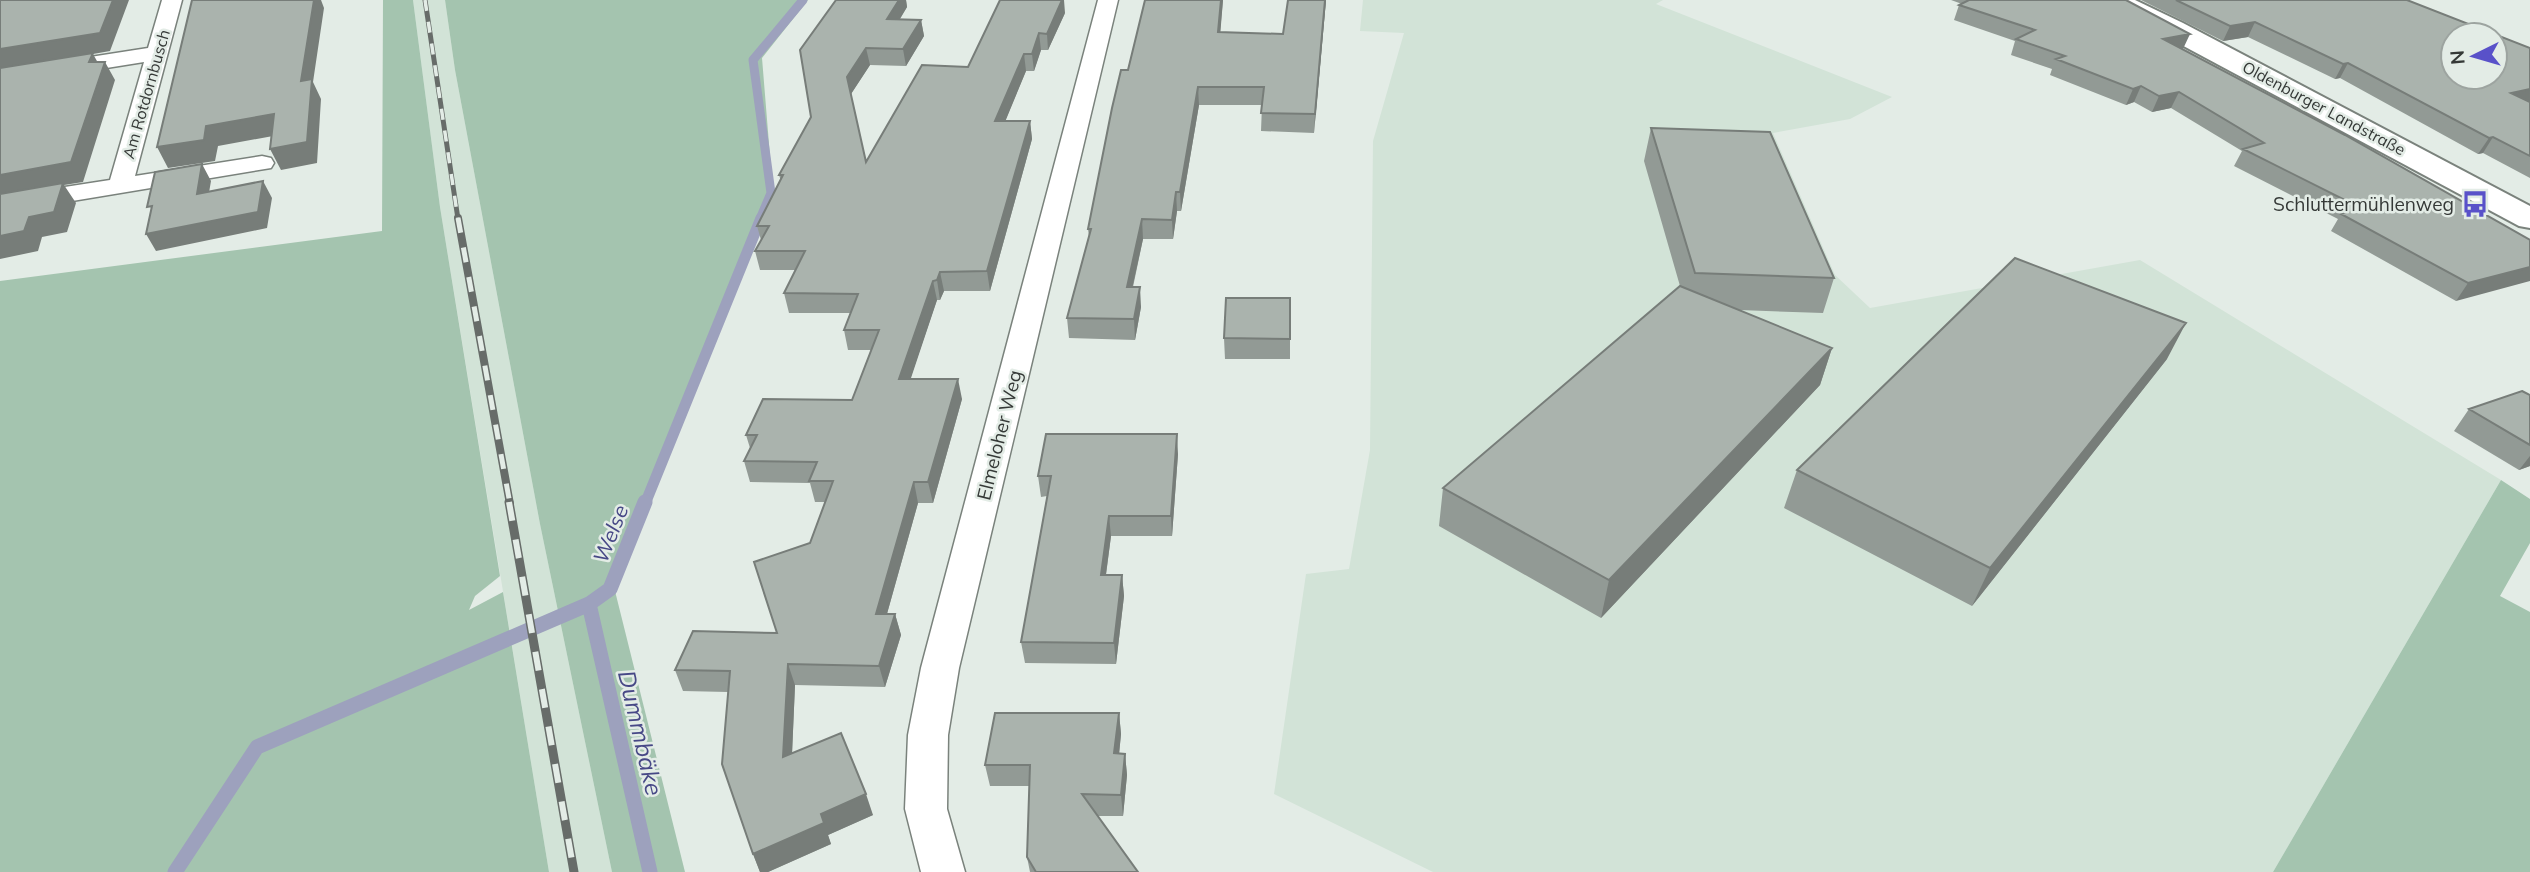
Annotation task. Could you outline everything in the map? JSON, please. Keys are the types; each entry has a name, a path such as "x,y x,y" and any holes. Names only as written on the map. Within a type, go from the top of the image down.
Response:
{"main road":[{"name":"Oldenburger Landstraße","path":"2116,0 2175,28 2530,219"}],"street":[{"name":"Am Rotdornbusch","path":"120,187 172,0"},
{"name":"Elmeloher Weg","path":"943,872 926,809 928,735 940,668 1108,0"},
{"path":"0,78 158,53"},
{"name":"Am Rotdornbusch","path":"0,205 262,163"}],"shaded area":[{"path":"413,0 445,0 455,70 540,524 612,872 549,872 440,207"},
{"path":"1363,0 1663,0 1656,4 1892,97 1850,119 1773,133 1835,275 1870,308 2140,260 2501,480 2273,872 1433,872 1274,794 1306,574 1349,569 1370,450 1373,141 1404,33 1360,31"}],"green space":[{"path":"383,0 413,0 440,207 500,576 475,596 469,610 503,592 549,872 0,872 0,281 382,231"},
{"path":"445,0 808,0 762,58 773,193 615,591 685,872 612,872 540,524 455,70"},
{"path":"2501,480 2530,499 2530,543 2500,596 2530,612 2530,872 2273,872"}],"building":[{"path":"0,0 113,0 100,33 0,49"},
{"path":"192,0 314,0 301,81 312,79 307,142 270,149 274,114 206,126 204,140 157,147"},
{"path":"836,0 899,0 887,19 921,20 903,49 866,48 847,77 866,162 922,65 968,67 1000,0 1062,0 1047,34 1039,33 1032,54 1024,54 995,121 1030,121 987,271 940,272 937,280 933,281 899,379 958,379 928,482 914,482 876,614 895,614 879,666 788,664 783,757 841,733 866,794 821,814 824,823 753,854 722,764 730,671 675,670 693,631 777,633 754,562 810,543 833,481 809,481 817,462 744,461 757,435 746,435 763,399 852,400 879,330 844,330 858,294 784,293 805,251 755,251 769,226 757,226 783,175 779,175 811,117 800,50"},
{"path":"1145,0 1221,0 1218,32 1283,34 1288,0 1325,0 1315,114 1261,113 1264,87 1198,87 1180,192 1176,192 1172,220 1142,219 1127,287 1140,287 1134,319 1067,318 1091,229 1088,229 1121,70 1128,70"},
{"path":"1969,0 2126,0 2190,34 2163,39 2345,135 2530,240 2530,267 2468,283 2341,214 2361,208 2243,149 2264,143 2179,92 2159,96 2141,86 2133,89 2056,59 2065,56 2016,39 2035,30 1959,5"},
{"path":"2176,0 2407,0 2461,21 2439,21 2439,91 2509,91 2509,40 2530,48 2530,89 2511,93 2530,102 2530,156 2493,137 2489,138 2348,63 2343,64 2255,22 2230,26"},
{"path":"93,53 89,62 105,62 71,162 0,175 0,68"},
{"path":"1651,128 1770,132 1834,278 1695,273"},
{"path":"202,164 197,194 263,181 258,212 146,234 152,206 147,207 155,172"},
{"path":"63,183 54,212 29,217 24,231 0,236 0,194"},
{"path":"2015,258 2186,323 1990,568 1797,470"},
{"path":"1680,286 1832,348 1609,580 1443,488"},
{"path":"1226,298 1290,298 1290,339 1224,338"},
{"path":"2522,391 2530,395 2530,445 2469,409"},
{"path":"1046,434 1177,434 1171,516 1109,516 1101,575 1122,575 1114,643 1021,642 1051,476 1038,476"},
{"path":"995,713 1119,713 1114,753 1125,754 1121,795 1082,794 1138,872 1036,872 1027,857 1030,765 985,765"}],"waterway":[{"name":"Welse","path":"760,219 771,193 753,60 803,0"},
{"name":"Welse","path":"645,504 761,218"},
{"name":"Welse","path":"589,604 610,589 645,502"},
{"name":"Welse","path":"175,872 257,747 589,604"},
{"name":"Dummbäke","path":"589,604 650,872"}],"railway":[{"path":"425,0 458,219"},
{"path":"458,218 510,504"},
{"path":"509,502 574,872"}],"place":[{"name":"Schluttermühlenweg","path":"2475,204"}]}
